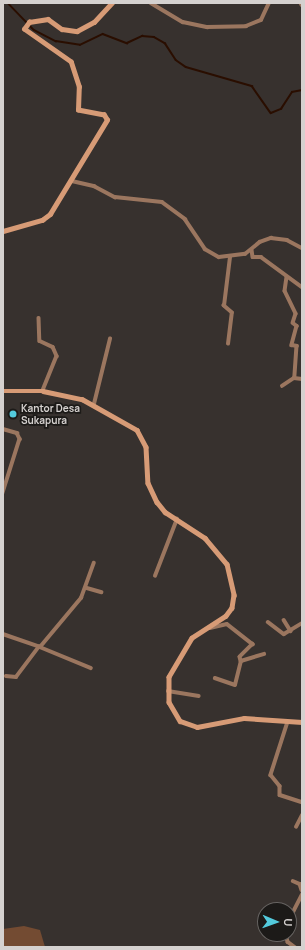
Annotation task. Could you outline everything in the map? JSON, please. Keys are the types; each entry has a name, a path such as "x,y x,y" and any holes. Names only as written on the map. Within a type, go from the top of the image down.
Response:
{"main road":[{"path":"3,231 42,220 50,214 72,181 107,118 78,110 79,88 71,62 24,29 29,22 48,19 62,29 77,31 94,22 112,3"},
{"path":"3,391 43,391 94,404 140,434 146,447 147,478 151,494 165,512 211,543 224,559 230,574 234,598 232,608 226,616 205,627 192,638 176,661 167,691 174,714 192,727 244,718 302,722"}],"street":[{"path":"151,3 183,22 207,27 246,26 261,20 270,3"},
{"path":"72,181 94,186 115,197 162,202 184,219 210,253 230,257 252,250 260,242 271,238 287,240 302,248"},
{"path":"252,250 253,257 261,257 286,278 302,287"},
{"path":"228,344 232,313 224,306 230,257"},
{"path":"286,278 285,292 296,314 293,323 297,326 292,345 297,346 295,378"},
{"path":"39,318 40,341 53,347 57,356 43,391"},
{"path":"94,404 110,339"},
{"path":"282,386 295,378 302,379"},
{"path":"3,428 17,434 20,439 3,493"},
{"path":"155,576 177,519"},
{"path":"6,676 16,677 40,647 56,631 87,588 94,563"},
{"path":"87,588 101,592"},
{"path":"284,620 291,631"},
{"path":"268,622 284,634 302,623"},
{"path":"205,627 227,624 254,644 240,657 241,661 234,685 214,678"},
{"path":"3,634 40,647 91,668"},
{"path":"241,661 264,654"},
{"path":"167,691 199,696"},
{"path":"288,722 271,774 280,786 280,795 302,802"},
{"path":"296,826 302,815"},
{"path":"293,881 300,884 302,890"},
{"path":"297,904 302,894"}],"shaded area":[{"path":"24,926 40,930 45,947 3,947 3,929"}],"waterway":[{"path":"8,3 34,30 56,41 80,45 103,34 127,43 142,36 154,37 165,43 176,60 186,67 252,86 271,113 281,109 292,92 302,90"}],"place":[{"name":"Kantor Desa Sukapura","path":"13,414"}]}
